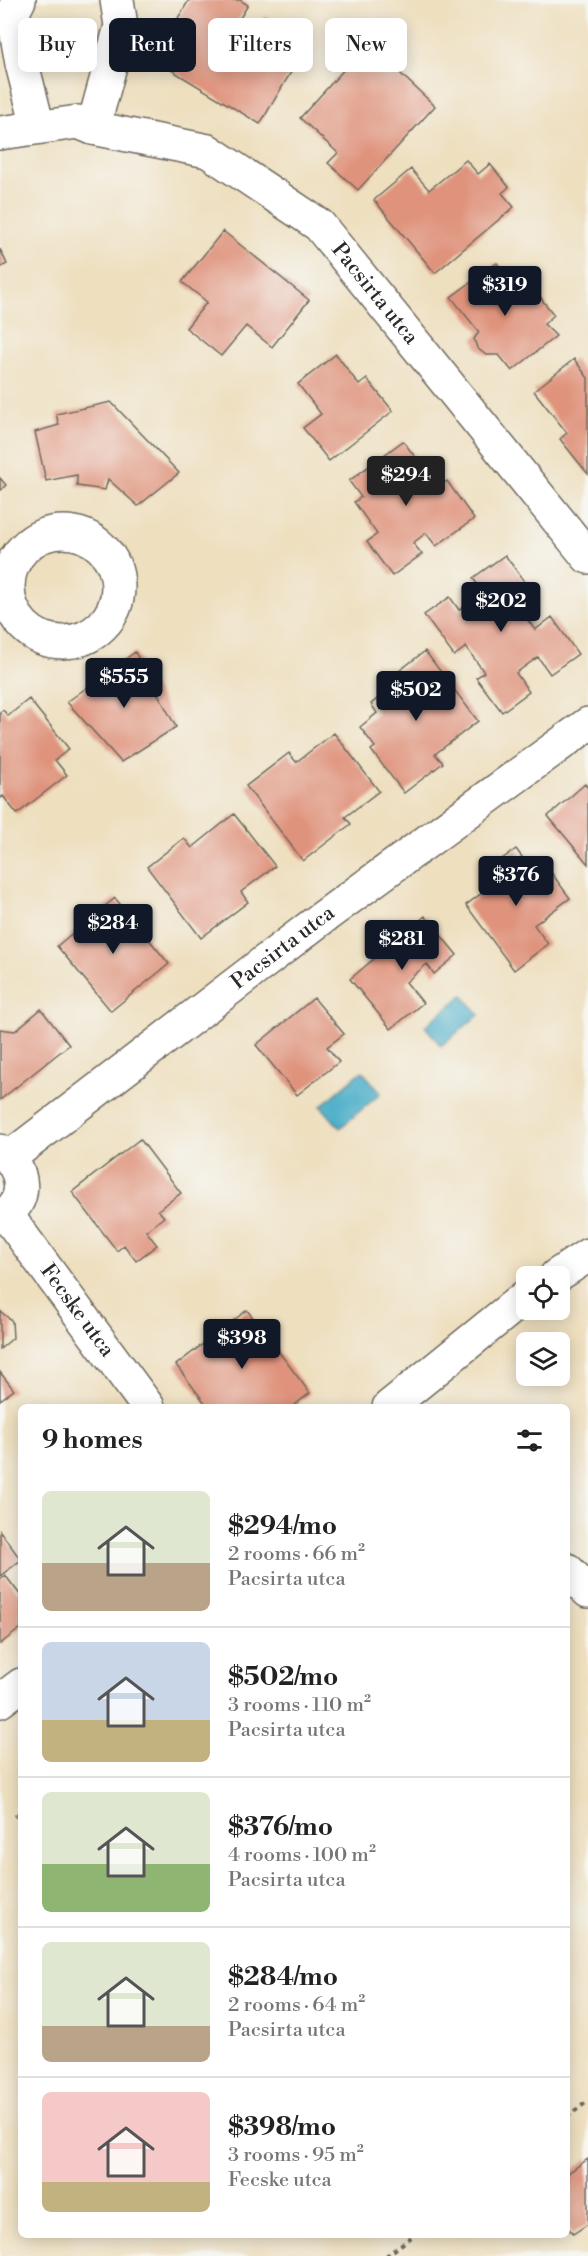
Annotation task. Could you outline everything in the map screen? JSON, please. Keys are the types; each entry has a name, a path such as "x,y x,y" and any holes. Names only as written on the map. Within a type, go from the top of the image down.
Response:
{"street":[{"path":"19,0 12,12 38,127"},
{"path":"93,128 121,26 117,0"},
{"name":"Pacsirta utca","path":"0,133 78,122 93,128 208,151 319,225 588,556"},
{"name":"Pacsirta utca","path":"5,1154 588,724"},
{"name":"Fecske utca","path":"5,1154 17,1167 21,1190 17,1202 3,1215 146,1404"},
{"path":"570,1267 588,1255"},
{"path":"398,1404 516,1304"},
{"path":"570,1573 588,1591"},
{"path":"0,1701 18,1687"}],"path":[{"path":"570,2115 588,2101"},
{"path":"386,2256 410,2238"}],"water":[{"path":"463,995 479,1015 441,1046 425,1026"},
{"path":"362,1071 381,1093 340,1128 321,1106"}],"building":[{"path":"189,0 240,0 248,5 240,18 208,18 208,72 291,72 260,124 174,72 196,72 196,18 178,18"},
{"path":"342,72 399,72 435,106 358,190 328,163 338,153 300,118"},
{"path":"466,160 478,174 490,164 509,187 502,193 514,207 435,273 374,200 411,169 429,190"},
{"path":"223,231 309,300 272,347 246,326 221,356 186,328 207,302 182,282"},
{"path":"0,249 7,264 0,268"},
{"path":"497,263 522,293 531,286 554,315 544,324 556,336 512,371 499,355 486,355 477,348 474,339 479,332 451,297"},
{"path":"336,354 359,385 367,379 393,411 329,461 303,428 321,414 298,384"},
{"path":"574,359 588,378 588,474 560,439 567,433 534,391"},
{"path":"111,402 179,473 138,506 108,479 105,490 77,486 77,475 46,481 35,432 59,425 56,414"},
{"path":"403,441 438,487 447,481 474,519 436,546 426,533 413,543 422,554 392,576 367,542 377,534 354,502 361,497 349,481"},
{"path":"0,478 6,485 0,491"},
{"path":"505,555 532,592 516,604 535,630 552,617 578,654 550,674 538,657 516,673 529,692 502,712 476,678 484,672 466,647 454,656 424,615 450,597 459,610 483,593 473,578"},
{"path":"425,651 478,721 435,754 443,763 404,793 371,750 375,747 360,727 377,713 371,704 395,685 390,678"},
{"path":"135,652 176,727 121,762 67,702"},
{"path":"29,699 69,749 55,760 67,775 17,814 3,796 0,799 0,712 3,710 8,716"},
{"path":"334,733 379,791 345,817 351,824 303,861 246,786 289,753 296,762"},
{"path":"585,784 588,788 588,864 548,816"},
{"path":"234,814 275,866 241,892 248,902 201,938 147,867 184,838 192,848"},
{"path":"516,849 539,880 550,871 570,898 534,925 548,944 514,970 466,905 490,887 481,874"},
{"path":"115,898 169,964 111,1011 57,946"},
{"path":"425,916 457,955 434,974 427,964 406,982 423,1003 391,1029 350,979"},
{"path":"314,998 344,1034 327,1047 339,1062 297,1095 256,1045"},
{"path":"41,1009 69,1045 0,1100 0,1029 15,1031"},
{"path":"140,1139 181,1193 158,1210 164,1217 146,1231 157,1245 136,1261 124,1245 117,1251 72,1192"},
{"path":"247,1310 310,1393 296,1404 206,1404 176,1365"},
{"path":"0,1311 12,1321 13,1338 0,1349"},
{"path":"0,1372 14,1390 0,1400"},
{"path":"0,1531 18,1556 18,1562 0,1576"},
{"path":"5,1575 18,1592 18,1630 0,1644 0,1579"},
{"path":"588,2159 588,2224 573,2234 570,2230 570,2172"}]}
